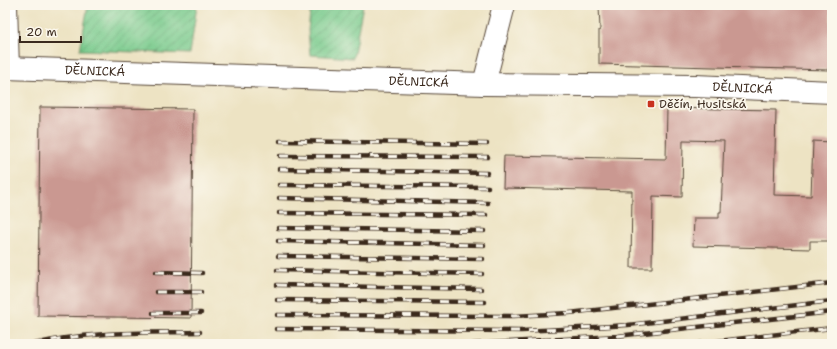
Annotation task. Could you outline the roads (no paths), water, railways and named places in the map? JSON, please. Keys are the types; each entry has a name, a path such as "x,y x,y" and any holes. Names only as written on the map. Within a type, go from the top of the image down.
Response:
{"street":[{"path":"6,5 6,68"},
{"path":"484,84 504,5"},
{"name":"DĚLNICKÁ","path":"6,68 484,84 695,86 832,92"}],"railway":[{"path":"280,141 487,144"},
{"path":"280,156 488,157"},
{"path":"279,169 487,173"},
{"path":"279,185 488,187"},
{"path":"279,198 488,203"},
{"path":"279,213 486,215"},
{"path":"278,228 484,231"},
{"path":"278,241 484,245"},
{"path":"278,256 483,259"},
{"path":"277,270 482,274"},
{"path":"156,272 202,273"},
{"path":"277,315 514,316 569,313 832,283"},
{"path":"277,285 481,289"},
{"path":"156,292 201,292"},
{"path":"277,300 485,302"},
{"path":"276,329 521,331 563,329 628,325 832,301"},
{"path":"473,344 617,336 832,312"},
{"path":"153,313 201,313"},
{"path":"692,344 832,328"},
{"path":"34,344 96,335 200,332"},
{"path":"814,344 832,342"},
{"path":"177,344 201,344"}],"place":[{"name":"Děčín, Husitská","path":"651,104"}]}
